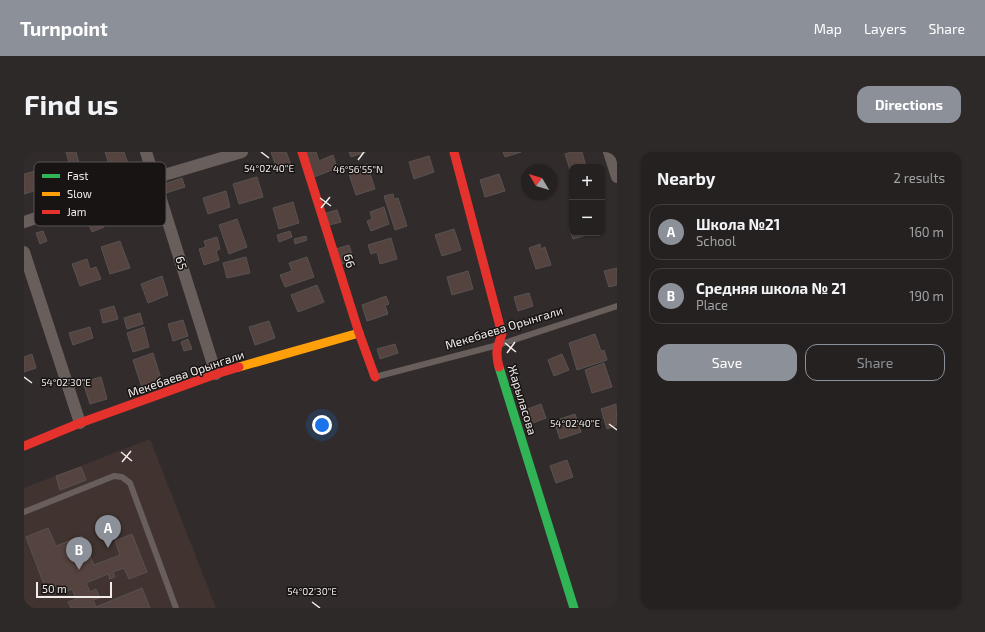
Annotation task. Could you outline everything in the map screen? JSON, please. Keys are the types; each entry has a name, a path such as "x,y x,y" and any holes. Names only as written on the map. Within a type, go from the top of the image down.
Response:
{"street":[{"name":"65","path":"146,152 149,162"},
{"path":"166,174 242,152"},
{"name":"66","path":"302,152 359,333 375,377"},
{"name":"Жарыласова","path":"454,152 502,334 496,357 574,608"},
{"path":"609,152 617,177"},
{"name":"65","path":"166,216 216,374"},
{"path":"24,222 34,219"},
{"path":"24,252 80,423"},
{"name":"Мекебаева Орынгали","path":"24,446 80,423 216,374 359,333"}],"lane":[{"name":"Мекебаева Орынгали","path":"375,377 498,345 617,306"},
{"path":"24,512 114,476 122,477 130,483 176,608"}],"shaded area":[{"path":"150,439 216,608 24,608 24,488"}],"building":[{"path":"66,152 76,152 79,162 69,162"},
{"path":"105,152 124,152 127,162 108,162"},
{"path":"271,152 286,152 292,167 278,172"},
{"path":"305,152 316,152 319,161 333,155 337,168 314,177"},
{"path":"349,152 366,152 351,157"},
{"path":"503,152 521,152 505,157"},
{"path":"582,152 585,164 569,164 569,167 565,154"},
{"path":"429,156 434,172 414,179 409,162"},
{"path":"367,164 375,189 356,195 348,171"},
{"path":"34,171 34,191 24,194 24,174"},
{"path":"499,174 505,191 485,197 480,180"},
{"path":"257,177 263,197 239,204 233,184"},
{"path":"182,178 185,187 166,193 166,183"},
{"path":"226,191 230,207 208,214 203,198"},
{"path":"393,194 394,199 398,198 407,226 395,230 384,196"},
{"path":"293,202 299,223 279,229 273,208"},
{"path":"384,207 389,224 371,231 367,221 372,219 370,212"},
{"path":"337,210 341,222 329,225 326,213"},
{"path":"237,219 247,247 229,254 219,225"},
{"path":"90,226 104,226 104,227 92,232"},
{"path":"454,229 461,250 442,256 435,235"},
{"path":"43,231 47,241 40,244 36,233"},
{"path":"290,231 292,237 279,242 277,235"},
{"path":"306,236 307,240 295,244 294,239"},
{"path":"572,236 584,236 573,239"},
{"path":"217,237 220,249 216,251 219,260 204,265 199,249 206,247 204,241"},
{"path":"391,238 397,259 380,264 377,252 371,254 368,245"},
{"path":"120,241 130,268 110,274 101,247"},
{"path":"540,244 541,249 545,247 551,265 536,269 529,248"},
{"path":"349,245 354,261 341,264 336,249"},
{"path":"246,257 250,273 227,278 223,263"},
{"path":"307,257 314,277 285,287 280,275 292,271 289,263"},
{"path":"87,259 90,269 96,267 101,279 80,286 72,264"},
{"path":"617,268 617,285 609,287 604,271"},
{"path":"468,271 473,289 452,295 447,277"},
{"path":"162,276 168,295 148,303 141,284"},
{"path":"317,285 324,302 298,312 291,295"},
{"path":"529,293 533,306 518,311 514,297"},
{"path":"386,296 389,304 385,305 388,314 367,321 362,305"},
{"path":"114,306 118,319 103,323 100,310"},
{"path":"140,313 143,324 127,329 124,318"},
{"path":"183,320 188,336 173,341 168,324"},
{"path":"269,321 275,338 255,345 249,327"},
{"path":"90,327 93,338 73,345 69,333"},
{"path":"144,327 149,347 133,352 127,333"},
{"path":"595,334 601,351 604,350 607,360 577,370 569,343"},
{"path":"188,339 192,349 184,351 181,342"},
{"path":"395,344 398,353 380,359 377,349"},
{"path":"153,353 162,382 142,388 133,360"},
{"path":"32,354 36,368 24,372 24,357"},
{"path":"562,354 569,370 554,376 548,360"},
{"path":"604,363 612,387 592,393 585,370"},
{"path":"101,377 107,399 90,404 83,382"},
{"path":"541,404 546,418 530,424 525,410"},
{"path":"616,404 617,425 607,429 601,409"},
{"path":"575,414 581,432 560,439 554,421"},
{"path":"567,460 573,477 556,483 550,466"},
{"path":"81,467 86,480 60,490 56,476"},
{"path":"48,528 56,546 82,536 94,565 120,555 115,541 132,534 147,572 129,579 124,568 113,572 115,577 110,579 108,574 86,583 90,592 96,589 100,598 93,600 96,607 142,588 150,608 71,608 68,602 76,599 72,589 60,594 56,586 46,590 26,537"}],"traffic: fast":[{"path":"499,367 574,608"}],"traffic: slow":[{"path":"239,367 359,333"}],"traffic: jam":[{"path":"302,152 359,333 375,377"},
{"path":"454,152 502,334 497,350 499,367"},
{"path":"24,446 80,423 239,367"}],"place":[{"name":"Школа №21","path":"108,548"},
{"name":"Средняя школа № 21","path":"79,570"}]}
